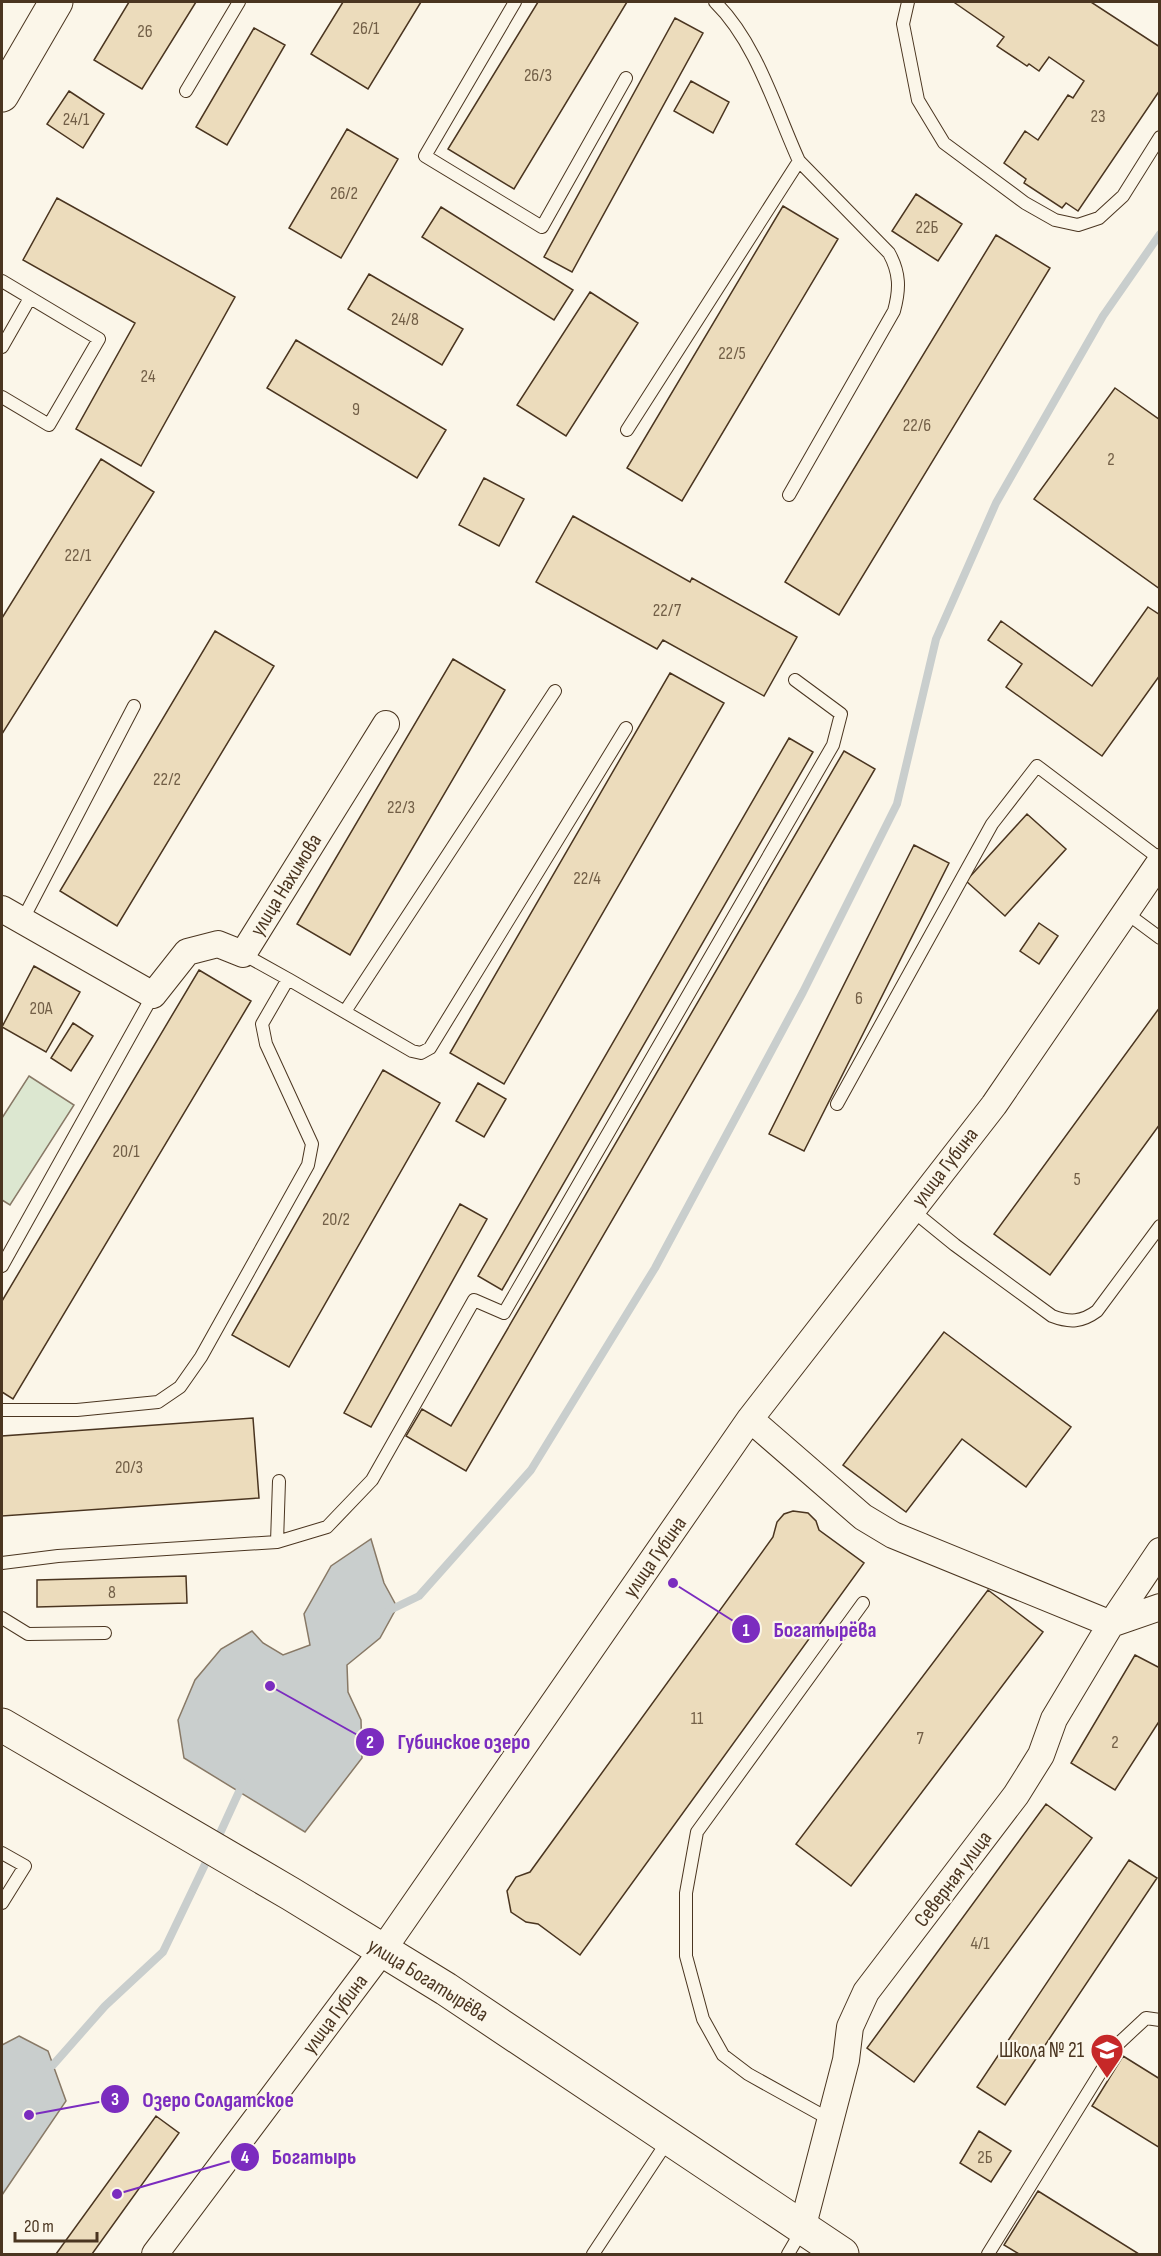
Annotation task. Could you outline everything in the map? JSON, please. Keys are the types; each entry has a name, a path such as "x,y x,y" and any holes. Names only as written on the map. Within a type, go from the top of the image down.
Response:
{"main road":[{"path":"2,95 56,2"},
{"name":"улица Богатырёва","path":"2,1725 291,1894 670,2138 795,2242 842,2254"}],"street":[{"name":"улица Нахимова","path":"153,995 187,952 218,944 243,954 386,724"},
{"name":"улица Губина","path":"155,2254 382,1951 750,1419 994,1104 1160,861"},
{"path":"12,915 153,995"},
{"path":"750,1419 863,1516 893,1535 1111,1624 1160,1607"},
{"name":"Северная улица","path":"795,2242 846,2060 850,2027 866,1992 1016,1795 1041,1755 1054,1719 1111,1624 1160,1551"}],"lane":[{"path":"186,91 239,2"},
{"path":"515,2 425,156 542,226 626,78"},
{"path":"715,2 729,16 755,64 799,161 889,253 897,269 899,292 894,311 789,495"},
{"path":"908,2 903,24 918,100 944,143 1025,202 1055,220 1078,225 1099,218 1123,196 1160,137"},
{"path":"627,430 799,161"},
{"path":"2,281 99,339 49,425 2,397"},
{"path":"2,347 30,298"},
{"path":"2,1563 58,1556 277,1542 327,1527 372,1480 474,1300 504,1313 833,745 841,714 795,680"},
{"path":"346,1010 555,691"},
{"path":"12,915 134,706"},
{"path":"243,954 346,1010 412,1051 421,1053 430,1048 626,728"},
{"path":"837,1104 992,824 1037,766 1160,861"},
{"path":"1125,912 1160,938"},
{"path":"2,1410 77,1410 158,1402 180,1387 201,1356 308,1165 312,1144 266,1044 262,1024 288,979"},
{"path":"2,1266 153,995"},
{"path":"912,1210 1052,1317 1067,1322 1085,1320 1097,1311 1160,1226"},
{"path":"277,1542 279,1481"},
{"path":"829,2119 748,2074 723,2055 704,2019 686,1956 686,1893 698,1832 862,1603"},
{"path":"2,1618 28,1634 105,1633"},
{"path":"2,1853 25,1866 2,1904"},
{"path":"988,2254 1118,2044 1146,2018 1160,2020"},
{"path":"594,2254 670,2138"}],"green space":[{"path":"29,1076 74,1105 10,1205 2,1200 2,1118"}],"shaded area":[{"path":"371,1539 384,1583 397,1607 380,1638 347,1665 348,1692 361,1720 362,1758 305,1832 184,1758 178,1720 195,1680 221,1649 252,1631 263,1643 283,1655 310,1645 304,1614 331,1566"},
{"path":"19,2036 48,2051 66,2101 2,2195 2,2045"}],"building":[{"path":"129,2 196,2 142,89 94,60"},
{"path":"343,2 421,2 368,89 311,54"},
{"path":"538,2 627,2 514,189 448,149"},
{"path":"956,2 1091,2 1160,47 1160,90 1078,211 1066,203 1062,208 1024,183 1026,179 1004,163 1025,131 1038,140 1068,95 1073,98 1084,81 1049,57 1039,71 1029,64 1027,66 997,46 1004,37"},
{"path":"675,18 703,33 572,272 544,257"},
{"path":"254,28 285,45 227,145 196,127"},
{"path":"691,81 729,102 713,133 674,111"},
{"path":"69,91 104,114 83,148 47,124"},
{"path":"347,129 398,159 341,258 289,228"},
{"path":"916,194 962,224 938,261 892,231"},
{"path":"57,198 235,297 141,466 76,429 135,323 23,260"},
{"path":"783,206 838,239 682,501 627,468"},
{"path":"441,207 573,290 554,320 422,237"},
{"path":"996,235 1050,268 839,615 785,582"},
{"path":"369,274 463,329 442,365 348,309"},
{"path":"590,292 638,323 566,436 517,405"},
{"path":"296,340 446,430 417,478 267,388"},
{"path":"1115,388 1160,420 1160,589 1034,499"},
{"path":"101,459 154,492 2,734 2,618"},
{"path":"484,478 524,499 499,546 459,525"},
{"path":"573,516 690,582 692,578 797,637 764,696 663,640 657,649 536,582"},
{"path":"1148,607 1160,615 1160,675 1102,756 1006,687 1022,664 988,640 1001,621 1092,686"},
{"path":"215,631 274,666 117,926 60,891"},
{"path":"453,659 505,690 350,955 297,924"},
{"path":"670,673 724,703 504,1084 450,1053"},
{"path":"789,738 813,752 502,1290 478,1276"},
{"path":"844,751 875,769 466,1471 406,1436 422,1409 451,1426"},
{"path":"1027,814 1066,849 1005,916 966,881"},
{"path":"914,845 949,863 804,1151 769,1134"},
{"path":"1039,923 1058,936 1039,964 1020,951"},
{"path":"34,966 80,992 46,1052 2,1027"},
{"path":"199,970 251,1001 13,1399 2,1392 2,1301"},
{"path":"1160,1007 1160,1124 1050,1275 994,1234"},
{"path":"73,1023 93,1036 71,1071 51,1058"},
{"path":"383,1070 440,1103 289,1367 232,1335"},
{"path":"478,1083 506,1099 484,1137 456,1121"},
{"path":"460,1204 487,1219 371,1427 344,1413"},
{"path":"944,1332 1071,1427 1026,1487 962,1439 906,1512 843,1465"},
{"path":"253,1418 259,1498 2,1516 2,1436"},
{"path":"793,1511 808,1513 816,1521 819,1530 864,1563 580,1955 538,1924 526,1922 511,1912 507,1891 516,1877 530,1872 773,1537 777,1522 784,1514"},
{"path":"186,1576 187,1603 37,1607 37,1580"},
{"path":"988,1590 1043,1632 851,1886 796,1844"},
{"path":"1135,1655 1160,1668 1160,1720 1115,1790 1071,1763"},
{"path":"1046,1804 1092,1838 914,2082 867,2048"},
{"path":"1129,1860 1157,1878 1005,2105 977,2087"},
{"path":"1123,2056 1160,2079 1160,2148 1092,2106"},
{"path":"156,2116 179,2133 92,2254 56,2254"},
{"path":"979,2131 1011,2151 991,2182 960,2163"},
{"path":"1038,2191 1139,2254 1019,2254 1004,2245"}],"waterway":[{"path":"388,1611 419,1596 531,1470 655,1268 803,992 897,804 936,639 996,503 1103,316 1160,234"},
{"path":"216,1842 243,1783"},
{"path":"53,2065 105,2006 163,1952 210,1854"}],"place":[{"name":"Богатырёва","path":"673,1583"},
{"name":"Губинское озеро","path":"270,1686"},
{"name":"Школа № 21","path":"1107,2079"},
{"name":"Озеро Солдатское","path":"29,2115"},
{"name":"Богатырь","path":"117,2194"}]}
